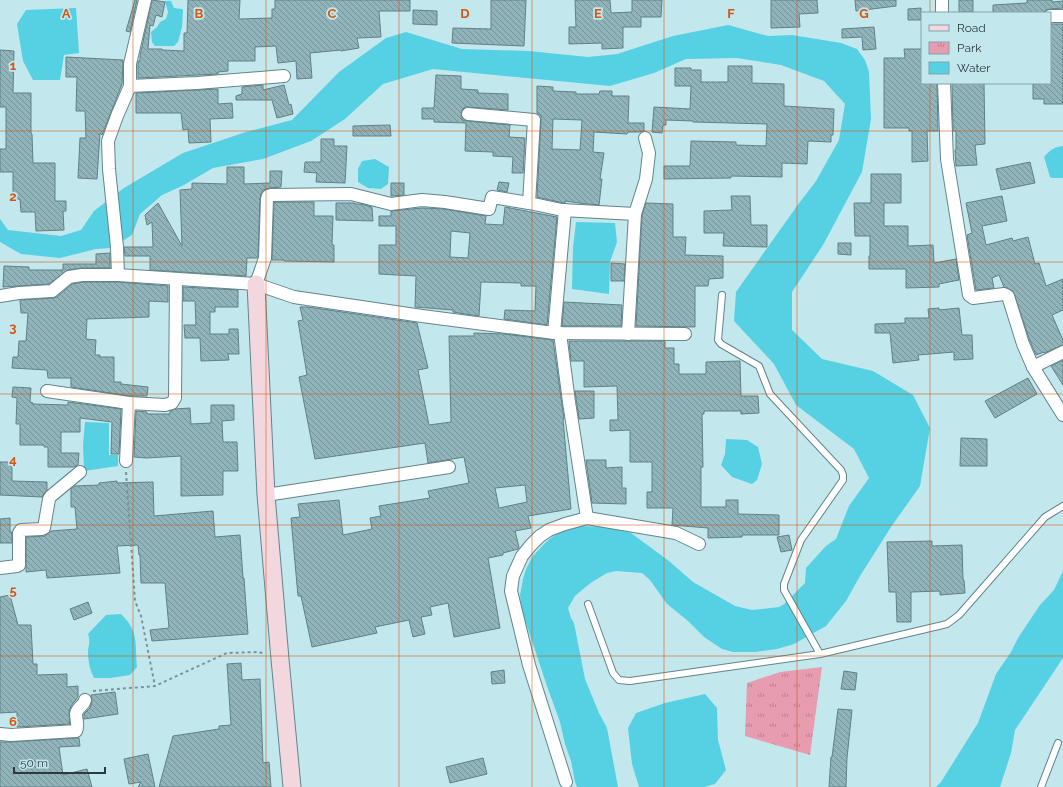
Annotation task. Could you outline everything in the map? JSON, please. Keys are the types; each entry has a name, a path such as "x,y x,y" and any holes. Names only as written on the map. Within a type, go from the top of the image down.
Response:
{"street":[{"path":"118,275 108,141 130,86 130,64 145,0"},
{"path":"942,0 942,12"},
{"path":"1051,16 1063,16"},
{"path":"130,86 197,83 284,76"},
{"path":"944,84 946,159 969,295 972,298 1004,294 1008,296 1023,344 1033,367 1063,415"},
{"path":"468,114 534,120 529,203"},
{"path":"628,334 635,214 646,179 649,153 645,138"},
{"path":"292,787 266,495 256,284 265,258 268,196 351,194 391,204 422,200 489,209 492,197 565,210 635,214"},
{"path":"565,210 557,333 587,518"},
{"path":"0,296 52,291 69,277 118,275 256,284 294,297 430,317 557,333 686,334"},
{"path":"47,391 130,403 165,405 172,403 175,398 176,279"},
{"path":"1033,367 1063,352"},
{"path":"126,460 130,403"},
{"path":"266,495 449,467"},
{"path":"0,568 19,565 19,533 21,530 44,528 49,499 80,472"},
{"path":"566,782 529,665 511,591 513,576 522,556 531,544 549,530 587,518 676,533 699,544"},
{"path":"0,734 11,735 76,731 77,710 84,704 85,700"}],"lane":[{"path":"722,295 718,340 721,344 759,366 770,394 841,470 843,475 843,480 801,540 784,584 784,590 820,654"},
{"path":"588,604 613,673 619,680 630,681 820,654 947,624 959,615 1045,517 1063,506"},
{"path":"1041,787 1058,743"}],"path":[{"path":"126,460 135,601 140,616 155,686"},
{"path":"85,700 86,693 89,691 155,686 227,653 259,652 280,659"}],"green space":[{"path":"822,667 810,755 745,736 747,683 780,672"}],"water":[{"path":"165,1 171,1 174,8 183,10 182,27 178,42 174,46 155,46 152,42 151,32 160,22 166,19 168,12"},
{"path":"76,8 79,53 64,55 60,80 33,80 23,61 17,24 26,10"},
{"path":"728,25 768,36 792,35 841,43 857,49 865,60 869,72 871,119 862,172 823,245 792,292 792,330 822,359 873,371 913,395 930,428 920,486 891,527 846,601 826,626 794,644 777,649 755,652 733,652 722,649 704,637 688,621 667,604 650,580 642,573 616,571 607,573 592,582 575,596 568,608 574,623 585,679 607,728 618,787 577,787 560,722 521,608 520,595 526,569 533,556 545,543 559,533 580,526 607,527 631,533 669,561 693,582 735,606 752,610 779,607 805,583 806,568 826,546 836,539 849,506 869,478 854,449 796,405 774,364 734,321 736,292 816,181 839,140 845,104 824,81 781,65 737,58 686,59 654,73 610,86 433,69 383,84 345,119 311,141 263,159 213,168 184,185 162,195 140,214 132,235 111,248 96,249 60,258 21,254 0,242 0,219 8,230 61,236 81,230 94,211 124,188 183,153 246,132 292,120 339,72 386,38 406,32 462,49 529,51 588,57 617,54 673,36"},
{"path":"1063,146 1063,178 1052,178 1050,177 1044,157 1052,149"},
{"path":"375,159 389,167 388,184 381,189 368,188 358,182 358,169 362,161"},
{"path":"576,222 615,223 617,242 610,262 609,294 572,289 573,248"},
{"path":"85,422 109,423 109,455 118,455 118,466 84,471 83,445"},
{"path":"726,439 747,440 758,447 762,464 757,480 752,484 732,477 721,465 725,454"},
{"path":"1063,571 1063,658 1015,730 1011,753 1000,787 936,787 941,782 978,723 996,674 1040,605 1054,590"},
{"path":"121,614 131,626 135,638 137,667 130,675 110,678 94,678 88,660 88,634 106,615"},
{"path":"705,694 717,708 718,740 726,770 715,784 704,787 639,787 632,764 628,728 636,713 665,703"}],"building":[{"path":"135,0 137,0 130,32 126,31"},
{"path":"152,0 165,2 162,17 156,15 153,26 150,25 148,49 184,51 184,33 187,33 188,0 240,0 239,19 272,18 272,9 275,9 275,0 410,0 410,11 379,11 381,37 357,38 359,48 310,53 312,78 297,79 296,61 278,63 276,46 255,47 255,61 228,61 228,71 218,72 218,74 138,78 138,61 140,61"},
{"path":"491,0 526,0 524,46 452,43 453,28 491,29"},
{"path":"575,0 610,0 611,13 632,12 632,0 662,0 661,17 641,17 641,27 623,27 623,48 602,49 602,43 569,44 569,27 576,27"},
{"path":"771,0 817,0 818,13 799,14 800,27 771,28"},
{"path":"855,0 896,0 896,6 856,11"},
{"path":"959,0 973,0 973,12 959,12"},
{"path":"1027,0 1052,0 1052,2 1063,1 1063,8 1050,9 1044,12 993,12 993,5 1027,3"},
{"path":"921,8 921,20 908,20 908,9"},
{"path":"413,10 437,11 437,25 413,24"},
{"path":"1051,24 1063,24 1063,104 1044,104 1044,99 1033,99 1033,84 1051,84"},
{"path":"874,27 876,49 863,50 862,37 842,38 842,29"},
{"path":"904,49 921,49 921,84 937,84 938,131 927,131 928,161 912,162 912,131 909,131 909,128 884,128 884,58 905,58"},
{"path":"0,50 14,51 13,93 31,93 33,163 55,163 55,201 66,201 66,211 63,211 64,230 36,231 35,212 21,212 20,199 13,200 13,172 0,172 0,149 6,149 6,107 0,107"},
{"path":"66,57 123,60 122,84 102,135 100,133 97,179 78,178 80,138 86,138 85,111 76,111 77,77 66,77"},
{"path":"728,66 752,66 752,83 784,84 784,106 834,109 833,135 831,135 831,142 808,141 807,164 782,163 782,177 731,176 731,178 664,179 664,166 690,166 691,141 736,142 736,145 766,146 767,124 666,120 666,125 663,125 662,133 652,132 654,107 690,109 691,86 675,86 675,68 691,68 691,70 701,70 701,82 728,82"},
{"path":"436,75 461,76 461,89 478,90 478,93 508,94 508,110 465,107 462,110 461,117 463,120 467,121 510,125 509,137 525,138 523,173 512,173 513,157 493,156 493,152 465,151 466,123 434,122 434,119 422,119 422,108 434,108"},
{"path":"952,84 984,84 985,144 975,145 977,165 956,166 956,131 953,131"},
{"path":"263,85 263,90 284,85 293,114 277,118 272,100 236,100 236,96 242,94 242,87"},
{"path":"537,86 553,87 553,91 576,92 576,94 599,94 600,91 612,91 612,96 629,96 628,123 644,123 644,131 628,132 627,134 594,132 593,152 604,153 600,179 602,179 599,205 565,201 565,203 563,203 537,197 541,116 537,113","holes":["553,119 582,120 580,150 552,149"]},
{"path":"218,89 218,104 232,103 233,118 210,119 211,142 189,143 188,129 183,130 181,113 136,113 136,93"},
{"path":"390,125 391,136 353,136 353,126"},
{"path":"321,139 334,139 334,146 347,146 345,183 316,182 317,173 304,172 305,162 321,162"},
{"path":"1030,162 1035,183 1001,190 996,169"},
{"path":"227,167 244,167 244,184 270,183 270,171 282,171 281,187 263,190 261,194 258,257 247,258 246,276 150,270 150,256 125,256 124,247 153,247 152,222 147,225 145,215 158,203 182,246 180,190 192,189 192,183 227,184"},
{"path":"871,174 901,174 901,203 884,203 884,226 908,226 908,246 933,245 934,263 956,259 959,280 939,284 939,287 906,288 906,269 869,269 870,236 855,236 854,203 871,203"},
{"path":"499,182 509,183 507,192 497,190"},
{"path":"391,183 404,183 404,195 391,196"},
{"path":"731,196 750,196 751,225 767,225 767,247 723,246 724,233 704,233 704,211 732,210"},
{"path":"1002,196 1007,221 982,226 986,245 1012,238 1013,241 1028,237 1035,264 1039,263 1046,286 1063,279 1063,310 1052,315 1063,340 1063,345 1036,355 1013,291 1004,287 999,275 992,278 994,288 976,290 967,235 972,233 966,203"},
{"path":"274,202 314,202 314,216 333,216 332,245 334,245 334,262 272,260"},
{"path":"336,203 354,203 372,207 373,221 336,220"},
{"path":"646,203 673,204 673,237 686,237 685,255 723,256 723,278 709,279 708,286 695,286 695,327 636,326 642,215"},
{"path":"505,207 557,217 547,325 504,319 505,310 535,311 536,286 521,286 521,283 481,282 478,316 453,312 453,310 415,307 416,276 379,274 379,245 396,245 396,226 379,226 379,216 391,216 391,211 422,208 444,209 486,216 485,224 503,225","holes":["451,231 470,233 468,258 450,257"]},
{"path":"838,243 851,243 851,255 838,254"},
{"path":"110,253 110,268 82,268 68,270 49,284 3,287 4,266 29,267 29,270 63,270 63,264 96,264 96,254"},
{"path":"611,263 625,264 624,281 611,281"},
{"path":"83,282 118,282 168,286 168,302 149,301 149,317 87,319 86,339 96,340 95,355 100,355 100,357 114,357 114,382 148,387 147,396 130,396 71,387 71,378 48,378 47,370 12,368 13,357 18,357 19,341 26,341 28,313 21,313 20,300 57,297 72,284"},
{"path":"183,287 238,290 238,307 215,307 215,312 210,312 210,334 229,334 229,329 238,329 239,354 228,354 229,360 201,361 200,338 185,338 184,325 196,325 195,301 183,301"},
{"path":"564,302 622,305 621,326 562,326"},
{"path":"300,307 417,323 428,368 418,370 429,425 451,422 449,336 474,336 474,333 504,334 553,340 564,419 571,509 528,516 531,528 515,531 519,547 518,549 503,553 503,555 488,558 500,628 454,637 448,603 430,607 432,615 421,617 425,634 413,637 409,620 375,627 377,633 312,647 301,596 298,596 291,518 300,517 298,504 339,500 343,535 372,529 370,518 381,516 379,506 430,498 428,491 469,483 464,457 428,463 425,443 315,459 299,377 307,375 298,321 303,320","holes":["525,485 527,502 499,508 495,488"]},
{"path":"939,308 939,310 959,308 962,335 972,335 973,359 954,360 954,352 918,355 919,360 893,363 890,333 875,333 875,324 905,323 905,318 929,318 928,309"},
{"path":"569,341 665,341 665,348 674,348 674,364 679,364 679,374 706,374 706,362 740,361 741,396 758,396 759,413 741,414 741,411 704,411 704,414 702,414 703,467 701,467 701,507 726,507 726,500 738,500 738,514 779,515 779,535 742,535 742,537 708,538 708,528 672,525 673,508 647,508 647,492 652,492 652,462 630,462 630,430 610,431 610,420 618,420 617,386 584,387 584,361 571,361"},
{"path":"1063,360 1063,385 1051,366"},
{"path":"1028,378 1037,394 995,418 985,401"},
{"path":"13,387 31,388 30,402 33,404 68,405 68,402 121,409 119,454 111,454 112,422 80,418 80,432 61,432 61,453 79,453 78,465 74,467 48,467 48,447 44,447 44,445 20,445 20,424 16,424 17,398 12,397"},
{"path":"575,391 594,391 594,418 579,419"},
{"path":"211,405 234,405 234,420 222,421 223,442 237,442 238,471 223,471 223,495 181,496 181,456 146,458 134,457 136,411 147,412 147,414 170,414 170,411 175,409 190,408 191,424 211,423"},
{"path":"961,438 987,439 987,466 960,466"},
{"path":"586,460 606,460 606,468 622,467 622,488 626,488 626,504 592,503"},
{"path":"0,462 12,462 12,481 47,482 47,490 42,497 0,495"},
{"path":"117,481 117,483 153,482 154,516 213,511 215,537 240,535 248,634 152,641 150,630 169,628 165,583 141,583 140,555 138,545 117,546 120,573 47,578 46,570 26,572 26,537 45,536 51,531 77,529 75,507 71,507 71,489 75,486 99,485 99,483"},
{"path":"10,518 12,543 0,543 0,519"},
{"path":"789,535 792,550 781,552 777,537"},
{"path":"932,541 932,546 962,545 965,593 940,595 940,591 911,592 911,622 897,622 896,592 889,592 887,542"},
{"path":"10,595 18,625 31,625 33,664 37,664 37,675 67,674 67,687 78,686 78,697 71,706 69,712 70,724 17,727 17,712 0,713 0,597"},
{"path":"88,602 92,613 74,620 70,609"},
{"path":"241,663 242,680 260,679 263,763 269,762 271,787 159,787 173,736 219,729 219,726 231,725 227,664"},
{"path":"504,670 505,683 492,684 491,672"},
{"path":"844,671 857,673 855,690 841,689"},
{"path":"115,692 118,714 84,719 84,714 90,708 92,702 91,695"},
{"path":"838,709 852,710 847,758 846,787 829,787 831,757"},
{"path":"79,738 80,746 59,747 63,775 87,769 92,787 0,787 0,742"},
{"path":"148,754 155,787 138,787 141,782 129,784 124,759"},
{"path":"483,758 487,774 450,783 446,767"}]}
